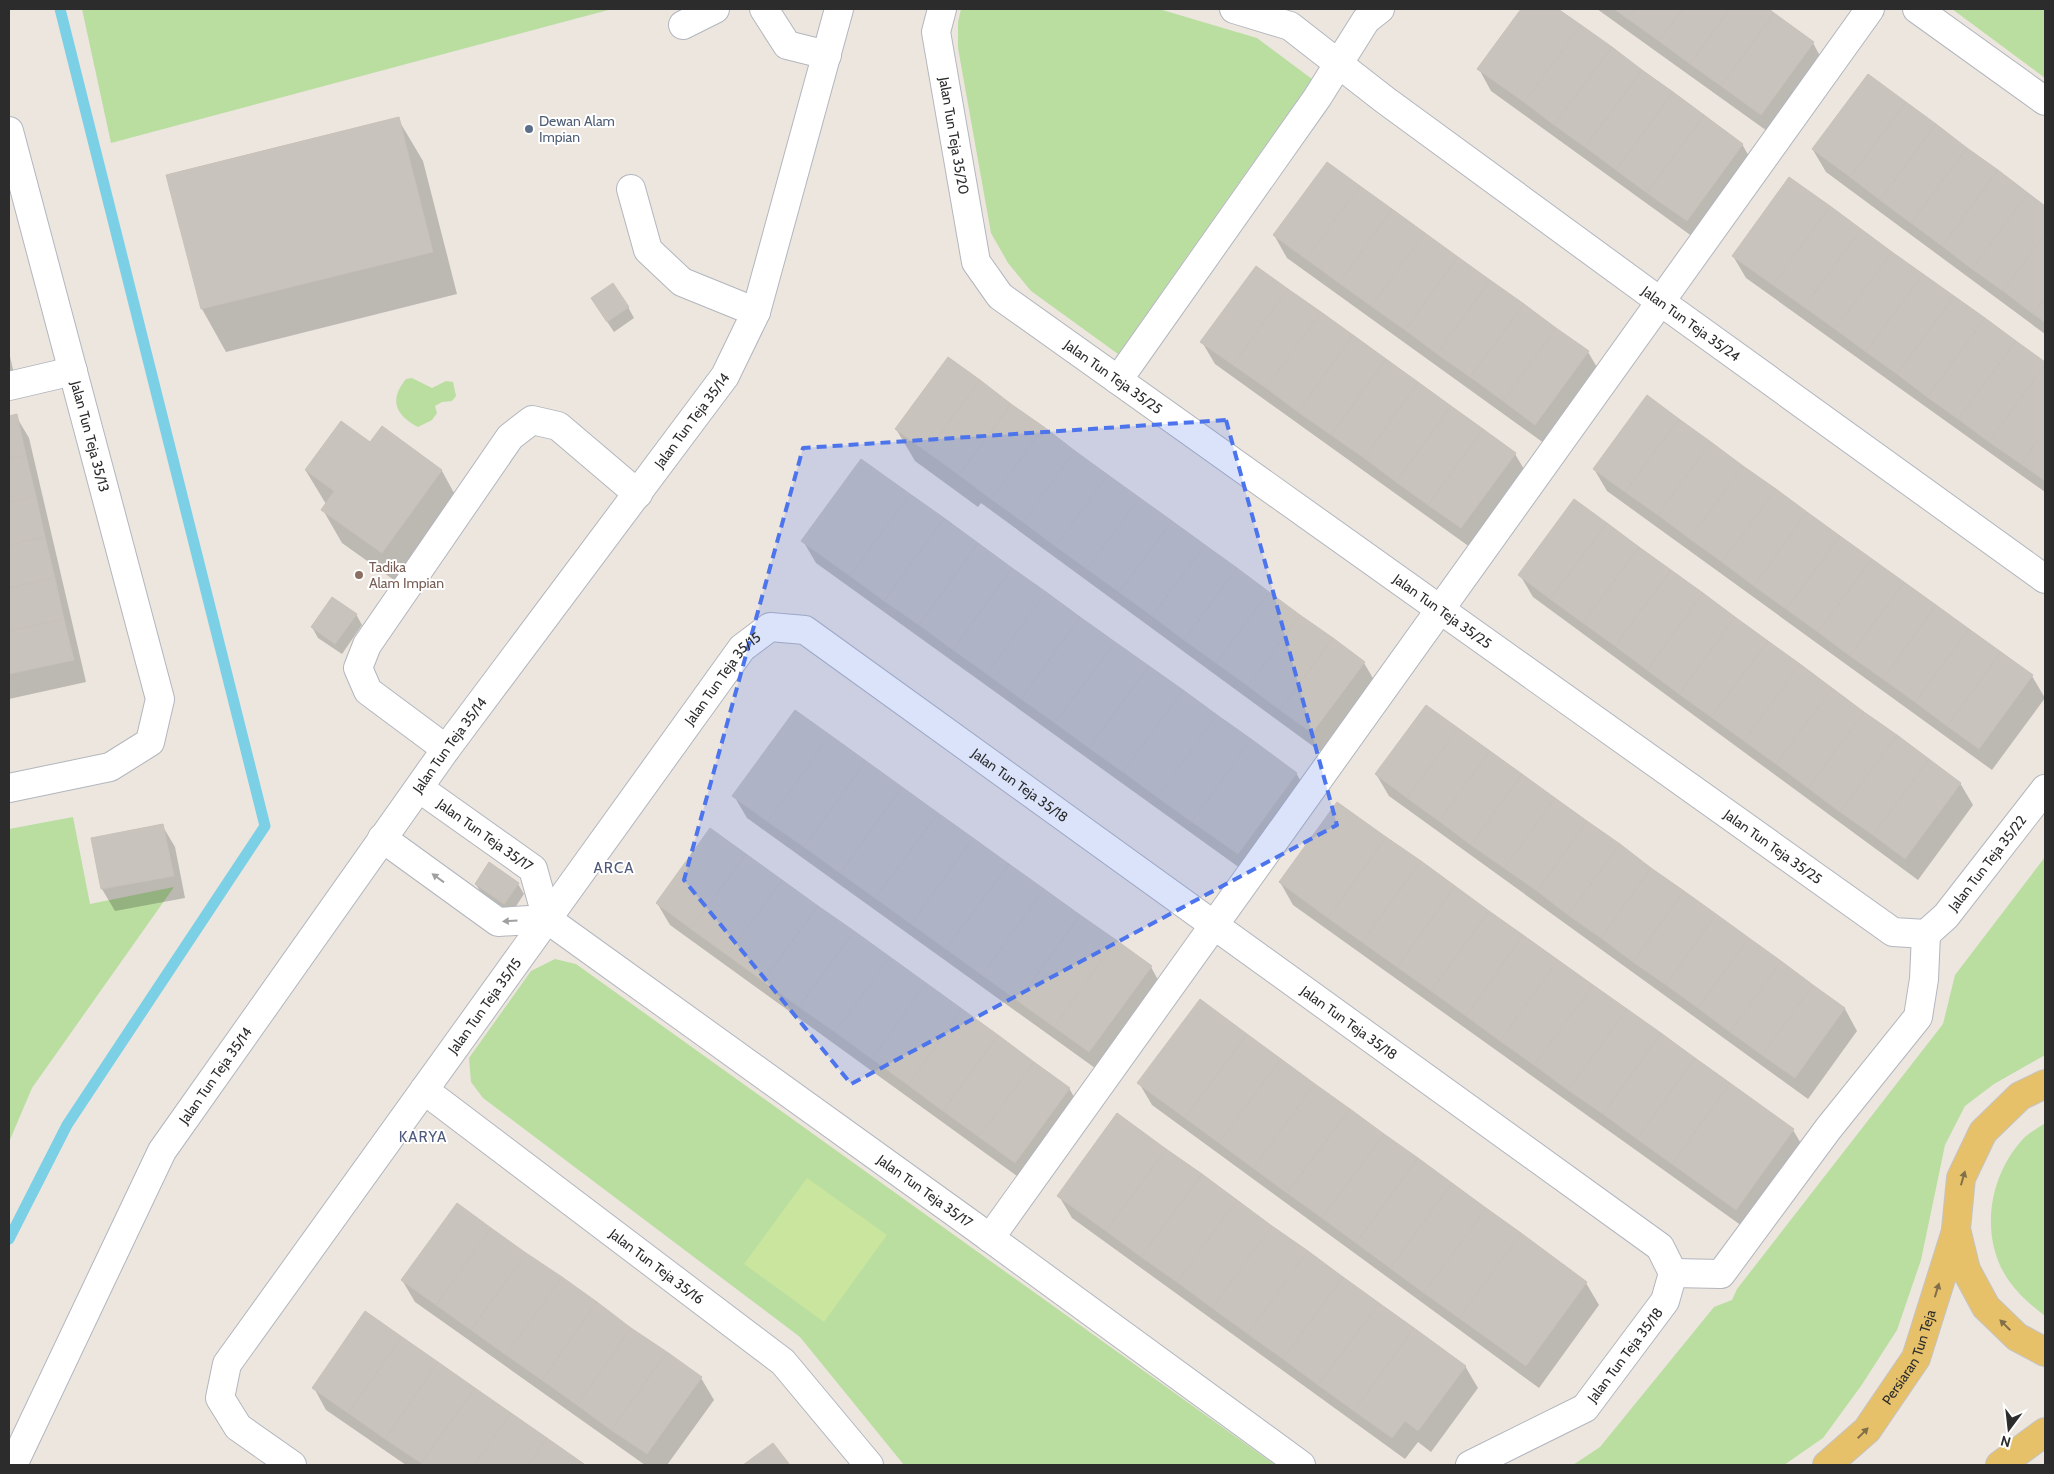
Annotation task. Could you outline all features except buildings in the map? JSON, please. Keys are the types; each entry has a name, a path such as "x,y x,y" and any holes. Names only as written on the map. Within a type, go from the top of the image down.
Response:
{"main road":[{"path":"2045,1084 2020,1096 1983,1132 1962,1178 1956,1229 1966,1270 1986,1307 2017,1336 2045,1352"},
{"name":"Persiaran Tun Teja","path":"1827,1465 1867,1430 1916,1358 1956,1229"},
{"path":"2000,1465 2045,1432"}],"street":[{"path":"683,25 715,9"},
{"path":"764,9 787,45 827,55"},
{"name":"Jalan Tun Teja 35/14","path":"13,1465 162,1151 446,749 725,376 756,312 839,9"},
{"name":"Jalan Tun Teja 35/20","path":"942,9 936,32 976,262"},
{"name":"Jalan Tun Teja 35/24","path":"1234,9 1290,26 1393,106 2045,579"},
{"path":"1118,380 1317,98 1366,20 1380,9"},
{"path":"990,1238 1870,9"},
{"path":"1917,9 2045,100"},
{"name":"Jalan Tun Teja 35/13","path":"9,131 160,699 150,742 110,767 9,788"},
{"path":"631,189 648,250 682,282 756,312"},
{"name":"Jalan Tun Teja 35/25","path":"976,262 1000,296 1894,932 1926,934"},
{"path":"9,386 73,371"},
{"path":"446,749 368,691 358,668 367,645 510,437 532,420 558,426 638,494"},
{"name":"Jalan Tun Teja 35/18","path":"770,627 804,630 1660,1247 1674,1274 1666,1301 1585,1408 1470,1465"},
{"name":"Jalan Tun Teja 35/15","path":"292,1465 238,1427 220,1398 227,1364 742,648 770,627"},
{"name":"Jalan Tun Teja 35/17","path":"419,788 533,869 547,919 1301,1465"},
{"name":"Jalan Tun Teja 35/22","path":"1926,934 1946,916 2045,789"},
{"path":"382,838 498,922 547,919"},
{"path":"1674,1274 1721,1274 1828,1129 1918,1017 1924,979 1926,934"},
{"name":"Jalan Tun Teja 35/16","path":"424,1090 783,1362 869,1465"}],"highlighted area":[{"path":"1226,420 1337,825 851,1084 684,880 803,448"}],"green space":[{"path":"82,9 612,9 111,143"},
{"path":"961,9 1159,9 1257,38 1312,79 1118,354 1031,291 1008,263 991,233 958,48 958,22"},
{"path":"1952,9 2045,9 2045,78"},
{"path":"412,378 432,388 446,381 453,382 456,396 452,401 442,402 435,406 437,413 432,420 418,427 404,417 397,406 396,400 397,394 406,379"},
{"path":"73,817 90,904 174,887 32,1088 9,1142 9,829"},
{"path":"2045,857 2045,1055 1994,1084 1965,1106 1945,1145 1921,1260 1897,1330 1861,1386 1823,1438 1784,1465 1573,1465 1600,1447 1714,1307 1732,1300 1737,1289 1943,1024 1955,975"},
{"path":"555,959 576,964 1275,1465 904,1465 800,1337 483,1098 471,1082 469,1058 531,971"},
{"path":"2045,1123 2045,1316 2026,1300 2009,1281 2000,1264 1994,1246 1991,1227 1995,1189 2002,1171 2011,1154 2023,1139"},
{"path":"807,1178 887,1235 824,1322 744,1264"}],"waterway":[{"path":"9,1239 67,1125 265,826 60,9"}],"place":[{"name":"Dewan Alam Impian","path":"529,129"},
{"name":"Tadika Alam Impian","path":"359,575"}],"district":[{"name":"ARCA","path":"614,868"},
{"name":"KARYA","path":"423,1137"}]}
